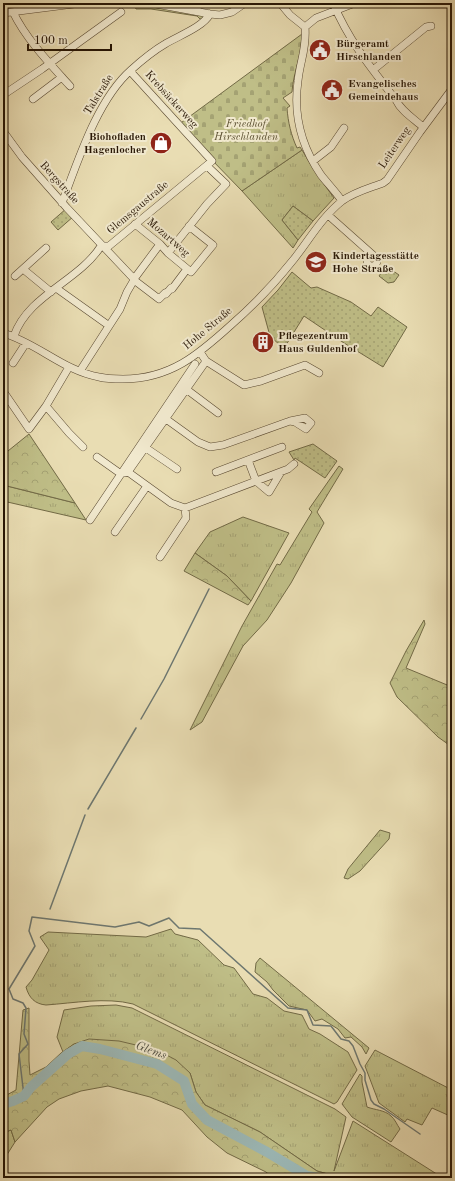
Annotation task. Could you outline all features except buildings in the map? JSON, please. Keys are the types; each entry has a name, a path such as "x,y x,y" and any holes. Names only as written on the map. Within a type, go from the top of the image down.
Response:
{"street":[{"path":"3,13 44,5 82,3"},
{"path":"142,3 162,5 210,14 227,14 245,3"},
{"path":"195,3 198,11"},
{"path":"280,3 290,15 305,27 306,39 296,99 296,116 301,137 306,150 321,175 342,201"},
{"path":"333,3 360,55 403,109 423,127"},
{"path":"305,27 316,18 355,3"},
{"path":"13,12 27,35 70,86"},
{"path":"3,95 121,12"},
{"name":"Talstraße","path":"62,203 87,139 113,90 130,71 163,45 204,22 210,14"},
{"path":"373,70 426,27 431,26"},
{"name":"Krebsäckerweg","path":"130,71 210,163 226,184 189,226"},
{"path":"33,99 62,77"},
{"name":"Leiterweg","path":"342,201 354,194 387,180 423,127 452,89"},
{"path":"313,161 331,148 344,128"},
{"name":"Bergstraße","path":"3,132 6,142 22,157 101,246 134,279 159,300"},
{"name":"Glemsgaustraße","path":"14,336 25,318 39,302 84,265 101,246 109,246 210,163"},
{"name":"Hohe Straße","path":"3,333 14,336 69,367 99,377 142,378 166,372 200,352 236,321 268,290 295,258 320,223 342,201"},
{"path":"328,215 372,255"},
{"name":"Mozartweg","path":"135,224 191,272 213,245 189,226"},
{"path":"168,253 189,226"},
{"path":"80,371 108,325 120,309 134,279 160,244"},
{"path":"15,276 46,248"},
{"path":"23,268 108,325"},
{"name":"Mozartweg","path":"159,300 165,293 166,294 171,288 172,289 187,269"},
{"path":"13,363 26,343"},
{"path":"200,352 206,361 244,385 261,381 305,366 319,372"},
{"path":"90,520 125,473 146,448 206,361"},
{"path":"125,473 195,364"},
{"path":"3,391 29,429 46,406 69,367"},
{"path":"186,389 218,412"},
{"path":"46,406 83,447"},
{"path":"166,419 198,442 210,446 223,445 290,421"},
{"path":"216,472 282,447"},
{"path":"146,448 178,469"},
{"path":"97,457 146,486 171,503 185,508 291,468 294,464"},
{"path":"248,460 256,481 269,492 281,472"},
{"path":"115,532 146,486"},
{"path":"160,557 186,518 185,508"}],"green space":[{"path":"128,4 152,6 204,15 204,19 200,19 197,16 151,9 136,9 135,7 121,5"},
{"name":"Friedhof Hirschlanden","path":"302,34 301,49 292,92 283,98 290,106 287,108 287,113 293,138 297,148 300,147 302,150 242,191 178,125"},
{"path":"302,150 334,198 313,221 293,206 282,220 298,240 293,248 242,191"},
{"path":"293,206 313,221 298,240 282,220"},
{"path":"67,208 74,216 58,230 51,222"},
{"path":"386,266 399,275 394,282 388,283 379,276"},
{"path":"292,272 311,288 317,287 351,302 371,316 378,307 407,327 383,367 304,316 286,345 282,347 270,336 262,307"},
{"path":"29,434 75,503 3,485 3,455"},
{"path":"313,444 337,461 325,478 295,458 294,460 289,452"},
{"path":"339,466 343,469 317,512 324,523 291,583 267,620 243,646 202,722 190,730 242,626 277,564 280,565 312,512 309,509"},
{"path":"3,485 75,503 86,520 3,501"},
{"path":"243,517 289,533 251,601 227,576 195,553 210,532"},
{"path":"195,553 227,576 251,601 248,605 184,571"},
{"path":"424,620 425,624 406,668 452,687 452,747 438,737 397,697 390,683"},
{"path":"380,830 390,833 389,839 360,871 348,879 344,878 348,869"},
{"path":"171,929 175,934 198,940 224,965 234,968 253,994 267,998 284,1011 302,1015 309,1029 320,1034 348,1052 357,1070 337,1102 334,1104 133,1004 101,1001 46,1005 36,1002 27,991 26,987 32,980 49,950 40,937 48,932 146,937"},
{"path":"260,958 369,1048 366,1054 362,1047 351,1037 345,1038 338,1029 322,1019 315,1021 307,1010 289,1006 267,982 255,972 256,963"},
{"path":"116,1005 132,1008 335,1109 346,1117 334,1171 353,1121 443,1178 342,1178 317,1171 260,1132 205,1105 196,1092 190,1073 74,1044 63,1052 57,1037 64,1010 91,1006"},
{"path":"29,1008 30,1075 46,1067 61,1053 74,1044 89,1039 119,1041 157,1050 176,1060 190,1073 196,1092 205,1105 260,1132 317,1171 342,1178 273,1178 266,1172 227,1153 207,1137 182,1110 150,1097 108,1086 81,1091 59,1099 47,1107 15,1142 11,1130 3,1133 3,1097 16,1090 23,1010"},
{"path":"375,1050 452,1090 452,1112 450,1116 432,1108 422,1125 407,1119 405,1122 379,1103 365,1066"},
{"path":"360,1074 362,1076 367,1107 389,1114 400,1129 391,1142 352,1117 342,1104"},
{"path":"11,1130 15,1142 3,1161 3,1133"}],"waterway":[{"path":"141,719 164,679 209,589"},
{"path":"88,809 136,728"},
{"path":"50,909 85,815"},
{"path":"24,1096 19,1054 28,1044 24,1034 26,1008 23,1003 13,999 9,989 35,946 29,931 32,917 115,927 139,922 149,926 169,918 179,928 200,929 288,1008 307,1010 313,1025 331,1026 341,1039 349,1041 353,1046 365,1073 365,1080 371,1100 374,1104 384,1109 420,1134"},
{"name":"Glems","path":"3,1104 24,1096 31,1087 68,1054 82,1046 100,1049 157,1064 184,1081 192,1104 207,1120 267,1152 307,1176 319,1178"}],"place":[{"name":"Bürgeramt Hirschlanden","path":"320,50"},
{"name":"Evangelisches Gemeindehaus","path":"332,90"},
{"name":"Biohofladen Hagenlocher","path":"161,143"},
{"name":"Kindertagesstätte Hohe Straße","path":"316,262"},
{"name":"Pflegezentrum Haus Guldenhof","path":"263,342"}]}
